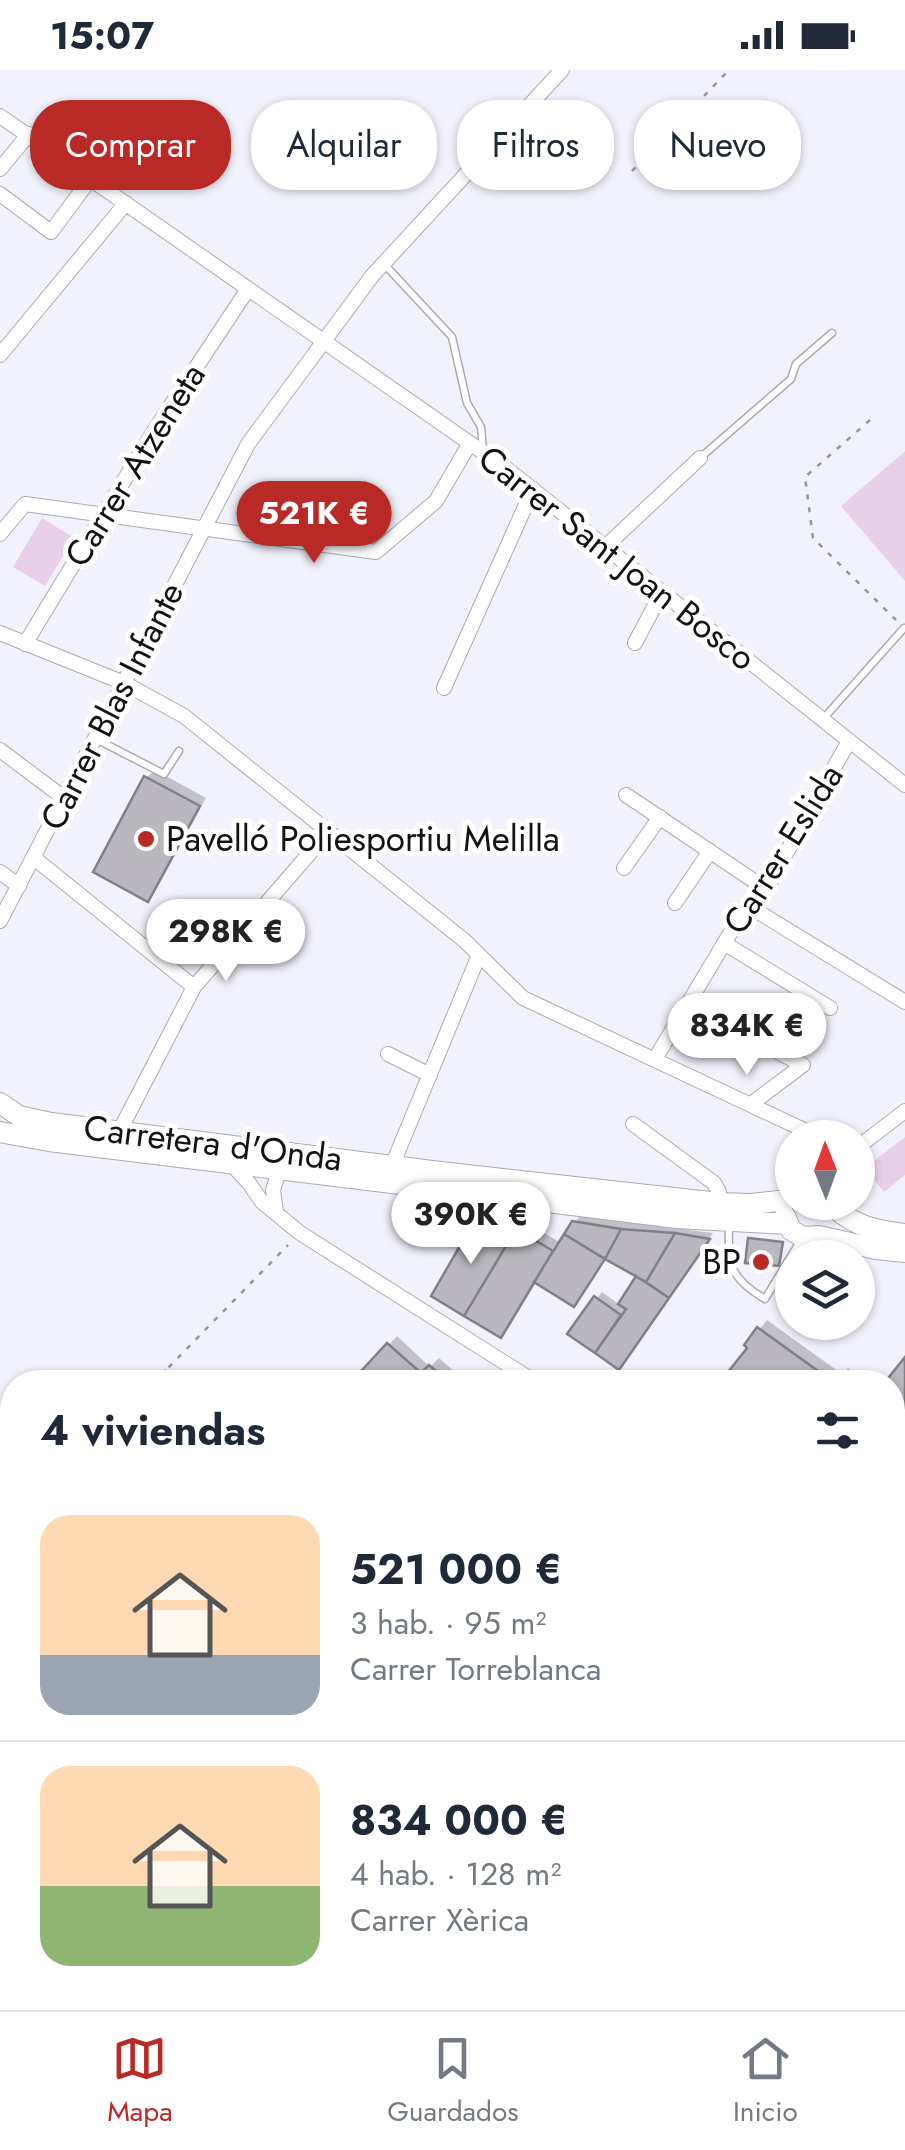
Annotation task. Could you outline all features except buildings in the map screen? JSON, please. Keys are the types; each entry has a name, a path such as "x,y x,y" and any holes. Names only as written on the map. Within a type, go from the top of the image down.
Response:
{"main road":[{"name":"Carretera d'Onda","path":"0,1103 19,1116 119,1132 719,1203 775,1200"},
{"name":"Carretera d'Onda","path":"0,1132 279,1171 803,1232 904,1237"},
{"path":"794,1220 803,1232 832,1225 832,1220"},
{"name":"Carretera d'Onda","path":"848,1220 904,1237"}],"street":[{"name":"Carrer Blas Infante","path":"0,921 248,444 383,264 562,70"},
{"name":"Carrer Sant Joan Bosco","path":"2,114 29,134"},
{"path":"0,170 29,134"},
{"path":"0,194 51,232 82,190"},
{"name":"Carrer Sant Joan Bosco","path":"108,190 533,489 905,785"},
{"path":"0,355 126,203"},
{"name":"Carrer Atzeneta","path":"25,644 154,431 248,288"},
{"path":"0,534 25,504 376,552 436,501 470,443"},
{"path":"605,547 700,458"},
{"path":"444,688 533,489"},
{"path":"635,644 662,592"},
{"path":"0,634 124,683 184,716 450,929 523,998 784,1120"},
{"name":"Carrer Eslida","path":"655,1059 747,905 766,889 848,741"},
{"path":"0,750 64,798"},
{"path":"626,795 766,889"},
{"path":"624,868 660,818"},
{"path":"119,1132 194,987 328,832"},
{"path":"675,903 710,851"},
{"path":"34,858 194,987"},
{"path":"0,872 18,886"},
{"path":"747,905 903,998"},
{"path":"724,943 830,1008"},
{"path":"392,1166 479,955"},
{"path":"688,1005 803,1065 751,1104"},
{"path":"388,1054 430,1075"},
{"path":"875,1134 905,1110"},
{"path":"633,1124 714,1183 719,1203"},
{"path":"232,1164 262,1202 300,1233 515,1370"},
{"path":"276,1212 273,1190 279,1171"}],"lane":[{"path":"383,264 452,337 467,403 482,427 483,452"},
{"path":"700,458 790,379 796,364 832,333"},
{"path":"822,720 904,628"},
{"path":"95,738 164,774 179,750"},
{"path":"729,1223 728,1262 746,1288 765,1299 803,1232"}],"path":[{"path":"632,171 729,70"},
{"path":"870,420 804,478 813,538 904,628"},
{"path":"167,1369 300,1233"}],"shaded area":[{"path":"905,451 905,581 841,506"},
{"path":"42,518 74,538 45,586 13,567"},
{"path":"905,1137 905,1175 884,1192 875,1181 875,1160"}],"place":[{"name":"Pavelló Poliesportiu Melilla","path":"146,839"},
{"name":"BP","path":"761,1262"}]}
